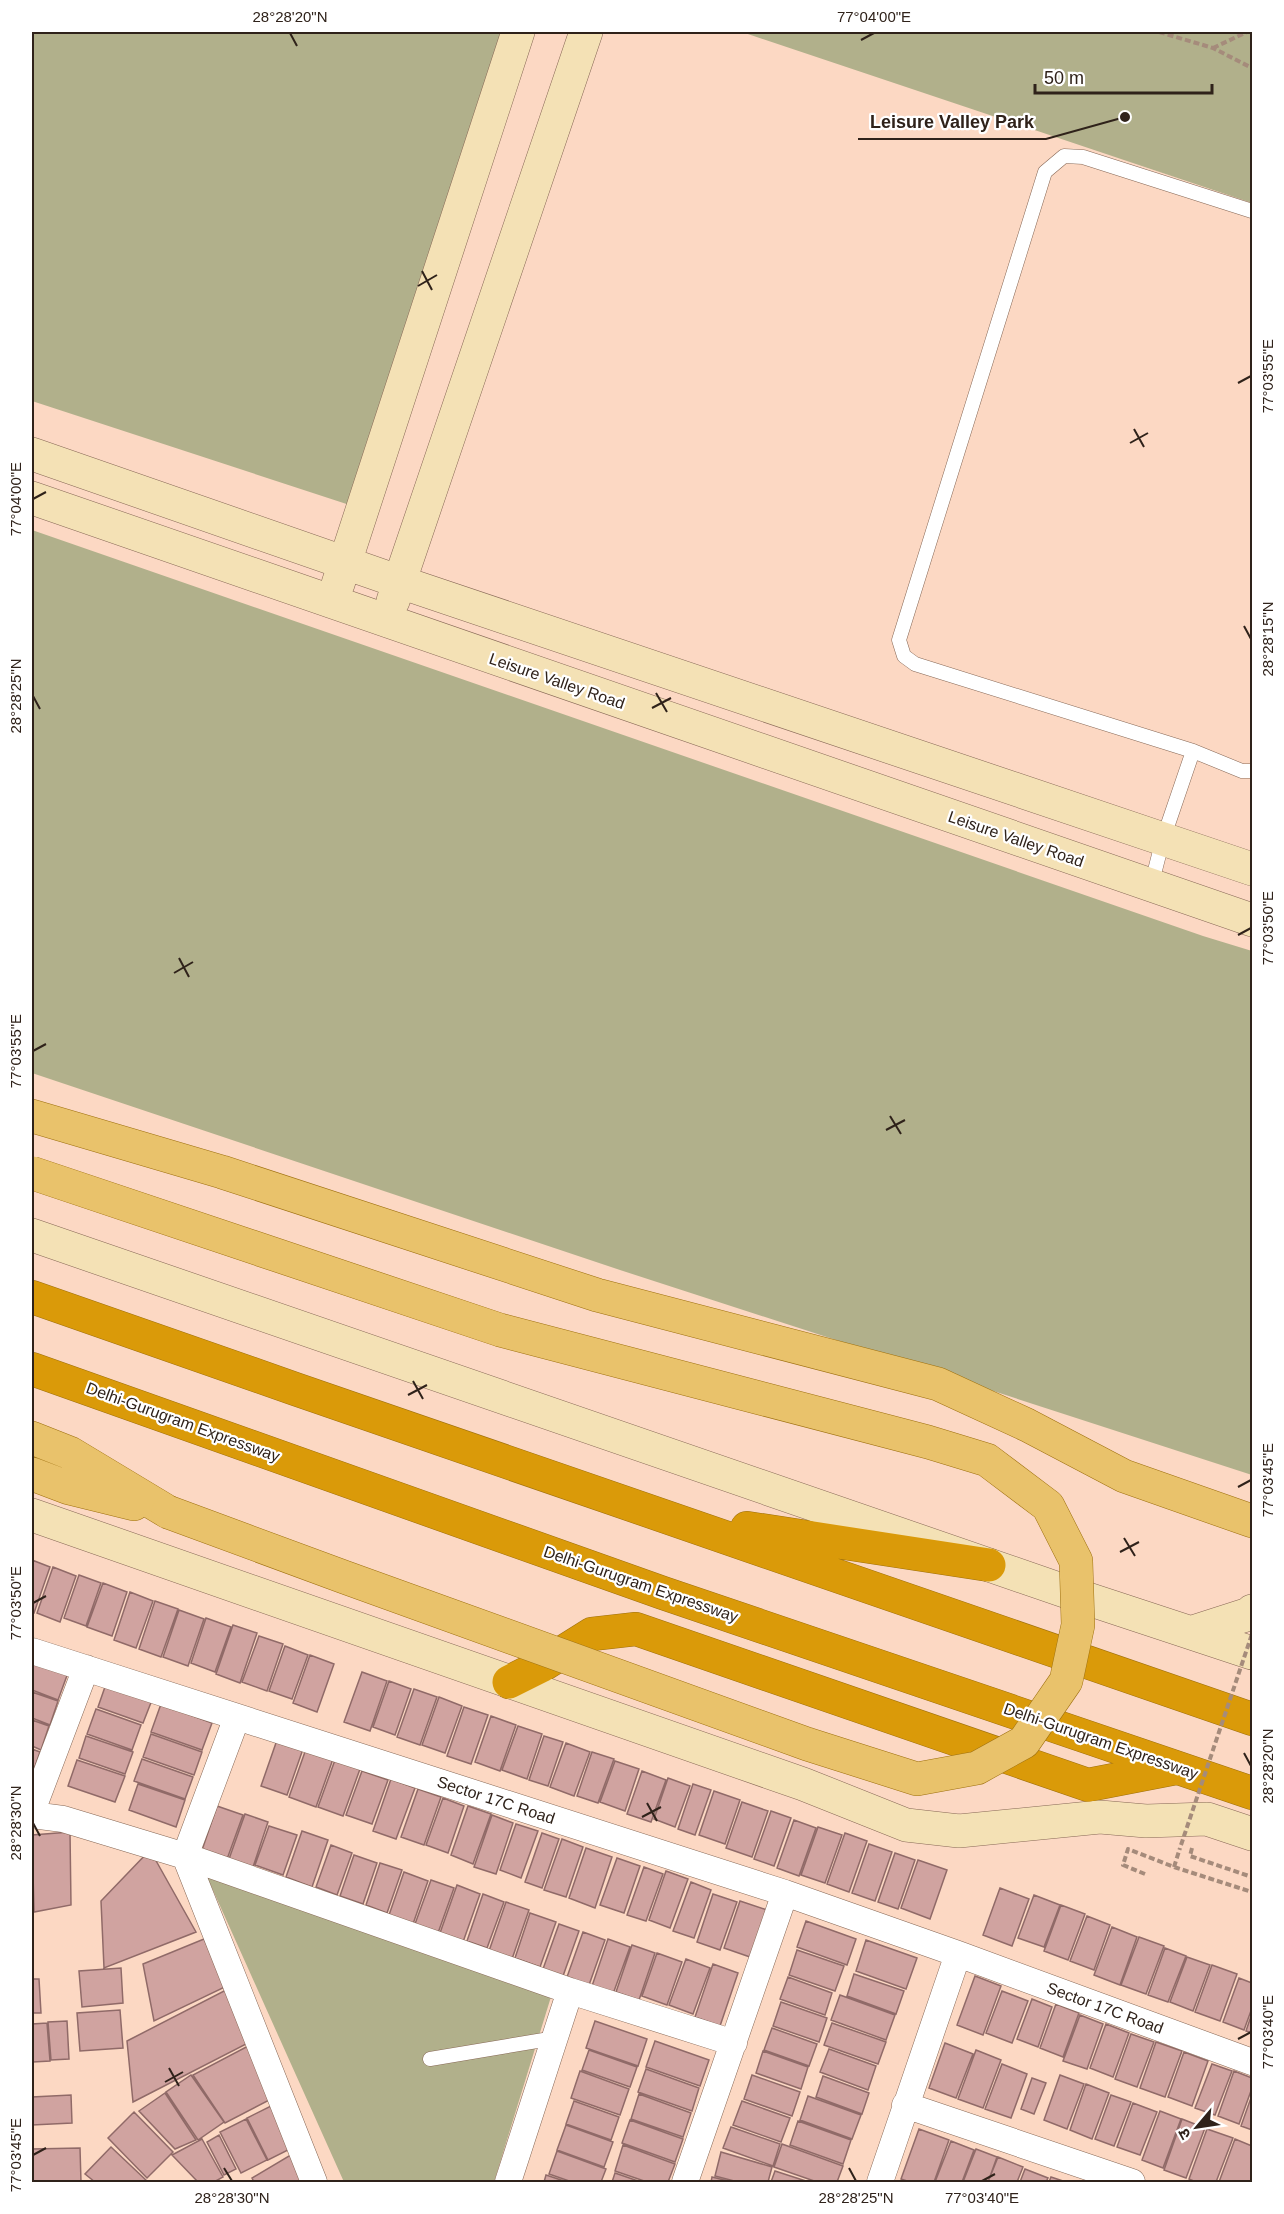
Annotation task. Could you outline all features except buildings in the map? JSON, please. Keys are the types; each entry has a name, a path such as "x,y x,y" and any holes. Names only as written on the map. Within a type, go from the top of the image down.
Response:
{"highway":[{"path":"32,1297 428,1437 662,1514 1252,1719"},
{"name":"Delhi-Gurugram Expressway","path":"32,1369 674,1597 1252,1793"},
{"path":"662,1514 989,1565"},
{"path":"508,1682 541,1666 592,1634 636,1629 1088,1785 1179,1768"}],"main road":[{"path":"32,1116 222,1172 597,1295 938,1384 1027,1425 1124,1476 1252,1521"},
{"path":"32,1173 500,1330 928,1442 987,1460 1048,1506 1076,1561 1078,1625 1066,1681 1024,1742 977,1768 917,1779 796,1740 168,1512 69,1488 32,1474"},
{"path":"32,1438 70,1454 168,1512"}],"street":[{"path":"333,603 344,562 518,32"},
{"path":"384,621 400,582 586,32"},
{"path":"32,454 400,582 1252,869"},
{"name":"Leisure Valley Road","path":"32,498 1252,920"},
{"path":"32,1235 1079,1596 1252,1653"},
{"path":"32,1515 803,1784 906,1825 959,1831 1100,1817 1146,1821 1208,1819 1252,1834"},
{"path":"1193,1632 1249,1614 1252,1611"},
{"name":"Sector 17C Road","path":"32,1651 785,1893 1252,2061"},
{"path":"86,1668 32,1813 63,1819 184,1856 570,1990 734,2043"},
{"path":"237,1717 184,1856 314,2182"},
{"path":"686,2182 785,1893"},
{"path":"880,2182 958,1954"},
{"path":"508,2182 570,1990"},
{"path":"905,2105 1132,2182"}],"lane":[{"path":"1252,211 1083,157 1064,156 1046,172 899,640 904,656 915,664 1193,751 1242,771 1252,771"},
{"path":"1151,886 1163,839 1193,751"},
{"path":"430,2059 555,2038"}],"path":[{"path":"1159,32 1213,48 1252,68"},
{"path":"1213,48 1247,32"},
{"path":"1174,1867 1252,1634"},
{"path":"1192,1848 1190,1856 1252,1877"},
{"path":"1145,1874 1123,1865 1128,1849 1174,1867 1252,1892"}],"green space":[{"path":"32,32 528,32 371,512 32,401"},
{"path":"742,32 1252,32 1252,203"},
{"path":"32,530 1203,936 1252,951 1252,1475 620,1270 32,1073"},
{"path":"203,1868 554,1987 494,2182 344,2182"}],"place":[{"name":"Leisure Valley Park","path":"1125,117"}]}
